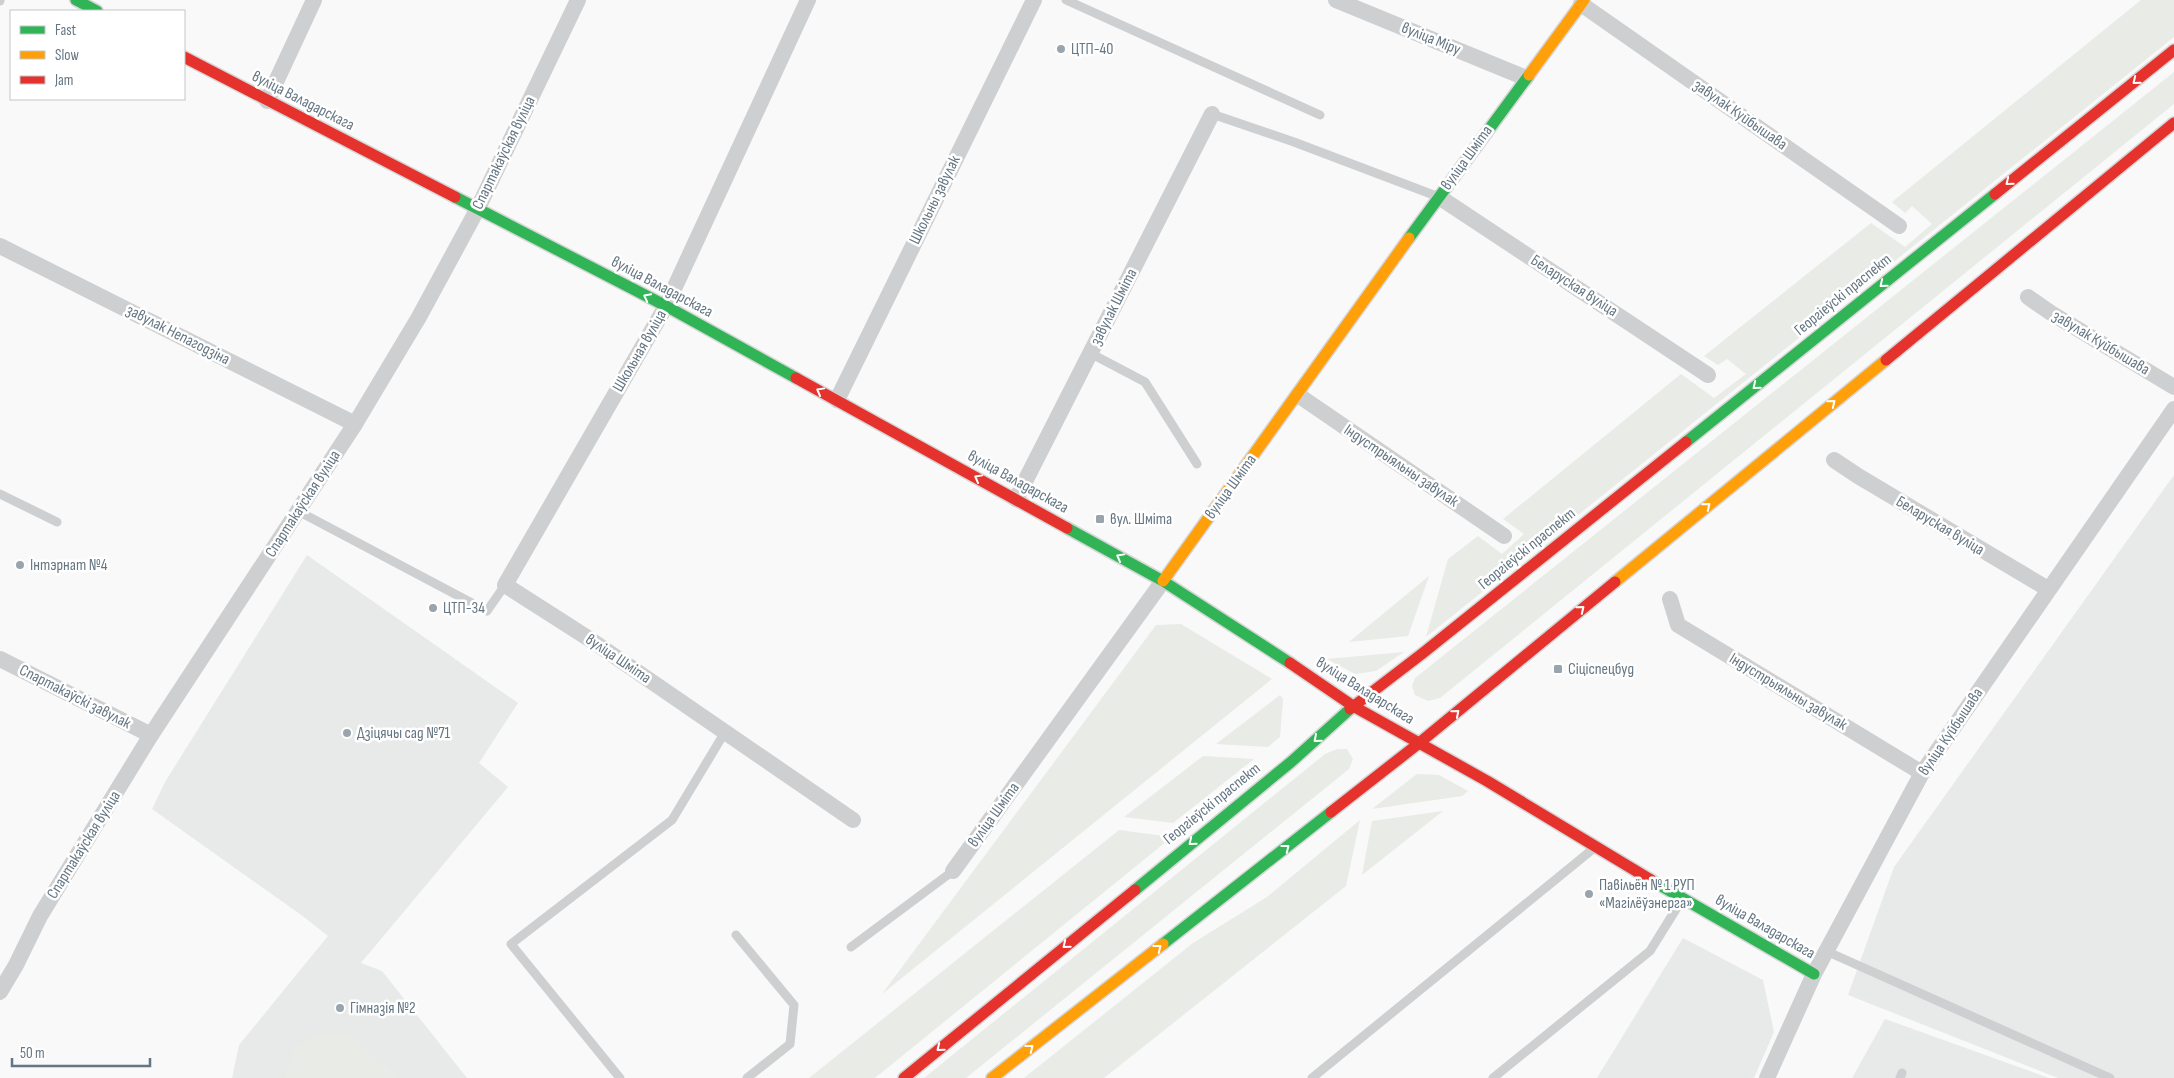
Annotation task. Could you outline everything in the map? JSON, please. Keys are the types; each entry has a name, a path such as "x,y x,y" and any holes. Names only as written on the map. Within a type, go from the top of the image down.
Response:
{"main road":[{"path":"76,0 95,10"},
{"name":"вуліца Шміта","path":"1162,581 1582,2"},
{"name":"Георгіеўскі праспект","path":"904,1078 1291,762 1353,706 1423,653 2174,50"},
{"name":"вуліца Валадарскага","path":"185,58 666,306 1162,581 1301,670 1353,706 1487,781 1814,974"},
{"path":"992,1078 1418,744 2174,123"}],"street":[{"path":"267,100 314,0"},
{"name":"Спартакаўская вуліца","path":"0,992 16,965 40,916 151,735 355,424 419,318 478,210 578,0"},
{"name":"Школьная вуліца","path":"505,585 666,306 808,0"},
{"name":"Школьны завулак","path":"837,400 1034,0"},
{"name":"вуліца Міру","path":"1336,0 1526,78"},
{"name":"завулак Куйбышава","path":"1582,2 1900,226"},
{"name":"завулак Шміта","path":"1016,499 1212,114"},
{"name":"Беларуская вуліца","path":"1439,197 1708,375"},
{"name":"завулак Непагодзіна","path":"0,246 355,424"},
{"name":"завулак Куйбышава","path":"2028,297 2174,387"},
{"name":"Індустрыяльны завулак","path":"1298,395 1504,536"},
{"name":"вуліца Куйбышава","path":"1768,1078 1814,974 1922,773 2174,409"},
{"name":"Беларуская вуліца","path":"1834,460 2048,589"},
{"name":"вуліца Шміта","path":"953,871 1162,581"},
{"name":"вуліца Шміта","path":"505,585 591,640 853,820"},
{"name":"Індустрыяльны завулак","path":"1670,599 1678,625 1922,773"},
{"name":"Спартакаўскі завулак","path":"0,659 151,735"}],"lane":[{"path":"1066,0 1320,115"},
{"path":"1212,114 1294,142 1439,197"},
{"path":"1090,353 1146,382 1197,464"},
{"path":"0,494 57,522"},
{"path":"298,511 487,611 505,585"},
{"path":"620,1078 511,944 672,820 725,732"},
{"path":"1312,1078 1596,847"},
{"name":"вуліца Шміта","path":"851,947 953,871"},
{"path":"1493,1078 1650,951 1683,898"},
{"path":"736,935 794,1005 790,1044 747,1078"},
{"path":"1826,951 2110,1078"}],"shaded area":[{"path":"2141,0 2174,0 2174,37 1426,637 1448,559 1478,536 1502,554 1524,534 1503,519 1681,374 1714,398 1746,374 1727,359 1718,365 1704,356 1871,223 1905,247 1932,224 1912,206 1905,213 1892,202"},
{"path":"2174,72 2174,104 1440,698 1428,701 1415,695 1412,686 1415,678"},
{"path":"2174,475 2174,1078 2058,1078 1848,995 1894,867"},
{"name":"Дзіцячы сад №71","path":"307,555 518,703 479,763 508,787 361,963 382,971 467,1078 232,1078 239,1045 328,936 152,809 165,782"},
{"path":"1429,576 1408,636 1349,642"},
{"path":"1181,624 1272,679 882,994 1156,625"},
{"path":"1404,652 1376,671 1355,674 1327,659"},
{"path":"1280,695 1283,699 1280,737 1268,747 1216,744"},
{"path":"1337,749 1347,749 1353,759 1349,769 966,1078 924,1078 1325,754"},
{"path":"1203,756 1254,759 1173,823 1124,817"},
{"path":"1417,774 1439,775 1468,791 1462,796 1372,809"},
{"path":"1443,811 1362,875 1372,821"},
{"path":"1360,820 1346,886 1104,1078 1024,1078 1193,943 1267,897"},
{"path":"1119,830 1172,837 875,1078 809,1078"},
{"path":"1683,938 1763,980 1774,1032 1754,1078 1597,1078"},
{"path":"1885,1019 2049,1078 1852,1078"},
{"path":"347,1033 399,1078 284,1078 294,1049 316,1034"}],"traffic: fast":[{"path":"76,0 95,10"},
{"path":"1409,238 1529,75"},
{"path":"1686,442 1995,194"},
{"path":"455,197 666,306 796,378"},
{"path":"1067,528 1163,581 1290,663"},
{"path":"1135,890 1291,762 1350,709"},
{"path":"1163,944 1331,812"},
{"path":"1651,880 1814,974"}],"traffic: slow":[{"path":"1529,75 1584,0"},
{"path":"1163,581 1409,238"},
{"path":"1615,582 1886,360"},
{"path":"992,1078 1163,944"}],"traffic: jam":[{"path":"1995,194 2174,50"},
{"path":"185,58 455,197"},
{"path":"1886,360 2174,123"},
{"path":"796,378 1067,528"},
{"path":"1350,709 1423,653 1686,442"},
{"path":"1331,812 1418,744 1615,582"},
{"path":"1290,663 1353,706 1487,781 1651,880"},
{"path":"904,1078 1135,890"}],"place":[{"name":"ЦТП-40","path":"1061,49"},
{"name":"вул. Шміта","path":"1100,519"},
{"name":"Інтэрнат №4","path":"20,565"},
{"name":"ЦТП-34","path":"433,608"},
{"name":"Сіціспецбуд","path":"1558,669"},
{"name":"Дзіцячы сад №71","path":"347,733"},
{"name":"Павільён № 1 РУП «Магілёўэнерга»","path":"1589,894"},
{"name":"Гімназія №2","path":"340,1008"}]}
